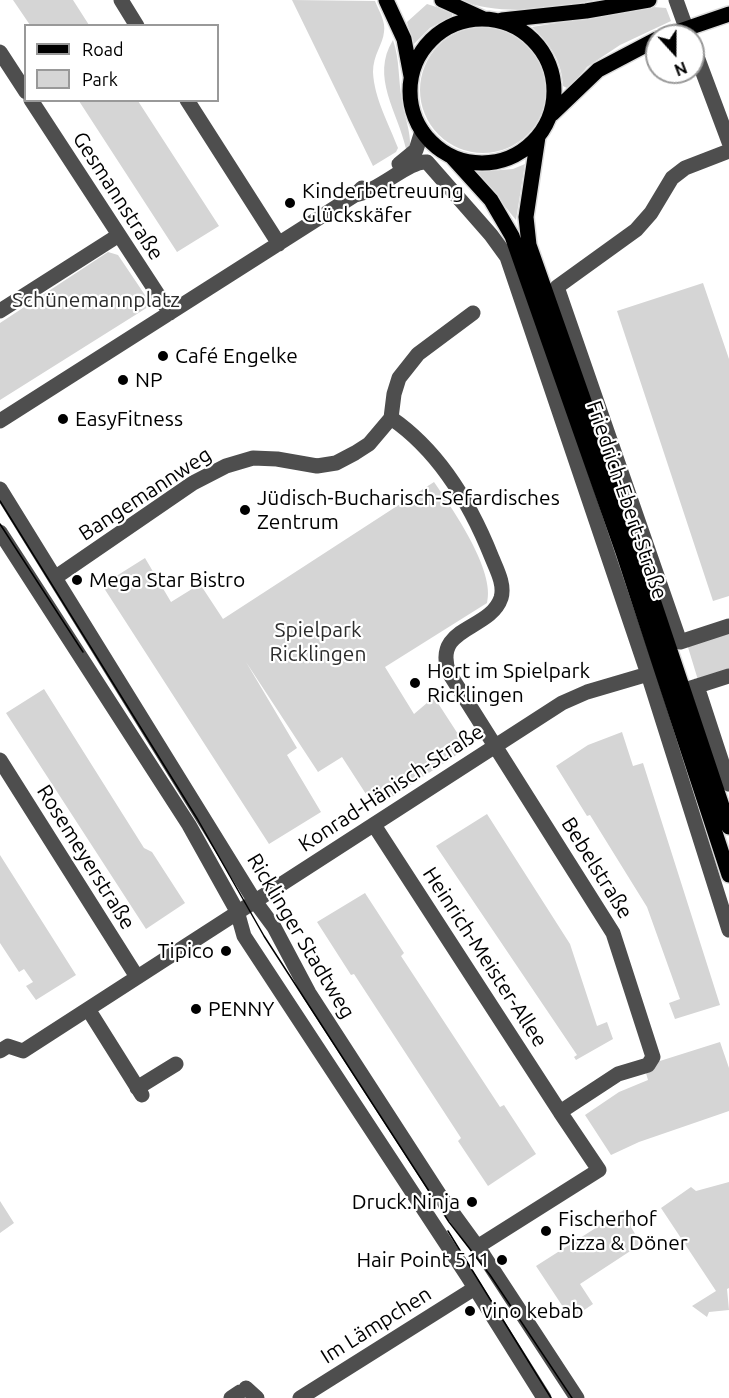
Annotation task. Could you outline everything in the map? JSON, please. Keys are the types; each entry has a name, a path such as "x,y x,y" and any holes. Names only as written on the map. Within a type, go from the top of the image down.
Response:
{"main road":[{"path":"386,0 404,39 411,78 412,106 422,131 440,150 452,157 478,163 505,160 529,146 550,117 598,70 645,45"},
{"path":"442,0 523,31 546,57 555,90 550,117"},
{"path":"411,78 415,64 431,40 456,24 585,11 649,0"},
{"path":"705,25 729,14"},
{"name":"Friedrich-Ebert-Straße","path":"538,136 526,217 529,245 550,285 636,549 690,689 697,727 729,827"},
{"name":"Friedrich-Ebert-Straße","path":"452,157 481,188 502,218 655,672 729,875"}],"street":[{"path":"121,0 136,24"},
{"path":"676,0 685,24"},
{"path":"0,52 6,74 24,90"},
{"path":"705,78 729,142"},
{"name":"Gesmannstraße","path":"32,102 170,313"},
{"path":"188,102 279,244"},
{"path":"0,421 355,195 364,186 410,157 420,142 422,131"},
{"path":"550,285 636,230 651,213 672,178 685,168 729,151"},
{"path":"355,195 370,193 416,163 427,162 501,247 521,276"},
{"path":"0,311 119,235"},
{"name":"Friedrich-Ebert-Straße","path":"550,285 680,642 729,626"},
{"path":"391,418 393,394 399,378 418,354 473,313"},
{"name":"Bangemannweg","path":"56,578 193,483 226,466 253,458 277,459 317,466 336,463 369,444 391,418"},
{"name":"Bebelstraße","path":"391,418 428,451 457,489 471,511 503,588 494,611 458,634 448,644 445,655 449,673 613,933 652,1057 648,1065 618,1074 560,1112"},
{"name":"Ricklinger Stadtweg","path":"0,489 56,578 245,906 244,936 475,1288 544,1398"},
{"name":"Ricklinger Stadtweg","path":"0,532 189,825 245,906 274,927 309,993 441,1197 577,1398"},
{"name":"Friedrich-Ebert-Straße","path":"655,672 729,930"},
{"name":"Konrad-Hänisch-Straße","path":"3,1044 23,1051 562,703 587,692 655,672"},
{"path":"690,689 729,676"},
{"name":"Friedrich-Ebert-Straße","path":"690,689 729,784"},
{"name":"Rosemeyerstraße","path":"0,760 137,977"},
{"name":"Heinrich-Meister-Allee","path":"374,825 599,1170 477,1247"},
{"path":"88,1009 140,1091 176,1064"},
{"name":"Im Lämpchen","path":"300,1398 475,1288"}],"green space":[{"path":"13,0 73,0 88,24 29,24"},
{"path":"292,0 375,1 382,16 384,28 373,66 374,82 398,148 396,152 373,166"},
{"path":"459,0 597,0 563,6 511,10"},
{"path":"427,4 452,12 452,16 430,28 413,45 407,22"},
{"path":"653,7 666,8 671,21 665,24 645,24 645,33 620,45 587,67 569,89 563,86 554,54 532,27"},
{"path":"483,27 507,32 528,45 541,66 546,90 541,114 528,135 507,148 483,153 459,148 438,135 425,114 420,90 425,66 438,45 459,32"},
{"path":"393,40 409,135 410,147 406,149 385,81 384,67"},
{"path":"80,102 139,102 219,226 177,252"},
{"path":"525,164 516,220 477,172 513,169"},
{"name":"Schünemannplatz","path":"108,252 118,255 149,301 148,307 0,400 0,323"},
{"path":"703,283 729,359 729,596 713,601 617,311"},
{"name":"Spielpark Ricklingen","path":"434,482 461,523 479,558 488,590 487,603 385,667 414,714 434,697 467,748 375,808 342,757 318,772 246,662 297,748 287,755 321,812 269,844 102,585 145,558 171,602 200,584 223,619"},
{"path":"729,630 729,670 698,680 687,644"},
{"path":"44,689 144,848 152,852 185,903 146,929 6,713"},
{"path":"622,732 633,766 643,763 720,1005 675,1019 669,1003 680,999 647,907 590,815 587,816 556,766 588,745"},
{"path":"487,814 570,944 597,1026 607,1022 613,1039 576,1060 574,1057 577,1055 436,846"},
{"path":"0,855 76,975 36,1000 26,986 33,982 24,969 19,972 0,943"},
{"path":"365,893 404,953 401,956 500,1107 504,1105 536,1154 488,1186 458,1141 461,1138 354,974 351,975 317,922"},
{"path":"720,1042 729,1068 729,1111 639,1142 611,1155 585,1115 619,1092 648,1080 644,1066"},
{"path":"729,1182 729,1288 727,1289 729,1310 709,1312 707,1317 692,1306 716,1291 661,1208 691,1187 696,1191"},
{"path":"0,1201 14,1223 0,1233"},
{"path":"624,1210 641,1244 580,1284 593,1304 571,1319 536,1266"}],"tram line":[{"path":"0,501 198,820 264,936 449,1222 490,1275 572,1398"},
{"path":"0,524 83,652"},
{"path":"448,1231 551,1398"}],"place":[{"name":"Kinderbetreuung Glückskäfer","path":"290,203"},
{"name":"Café Engelke","path":"163,356"},
{"name":"NP","path":"123,380"},
{"name":"EasyFitness","path":"63,419"},
{"name":"Jüdisch-Bucharisch-Sefardisches Zentrum","path":"245,510"},
{"name":"Mega Star Bistro","path":"77,580"},
{"name":"Hort im Spielpark Ricklingen","path":"415,683"},
{"name":"Tipico","path":"226,951"},
{"name":"PENNY","path":"196,1009"},
{"name":"Druck.Ninja","path":"472,1202"},
{"name":"Fischerhof Pizza & Döner","path":"546,1231"},
{"name":"Hair Point 511","path":"502,1260"},
{"name":"vino kebab","path":"470,1311"}]}
